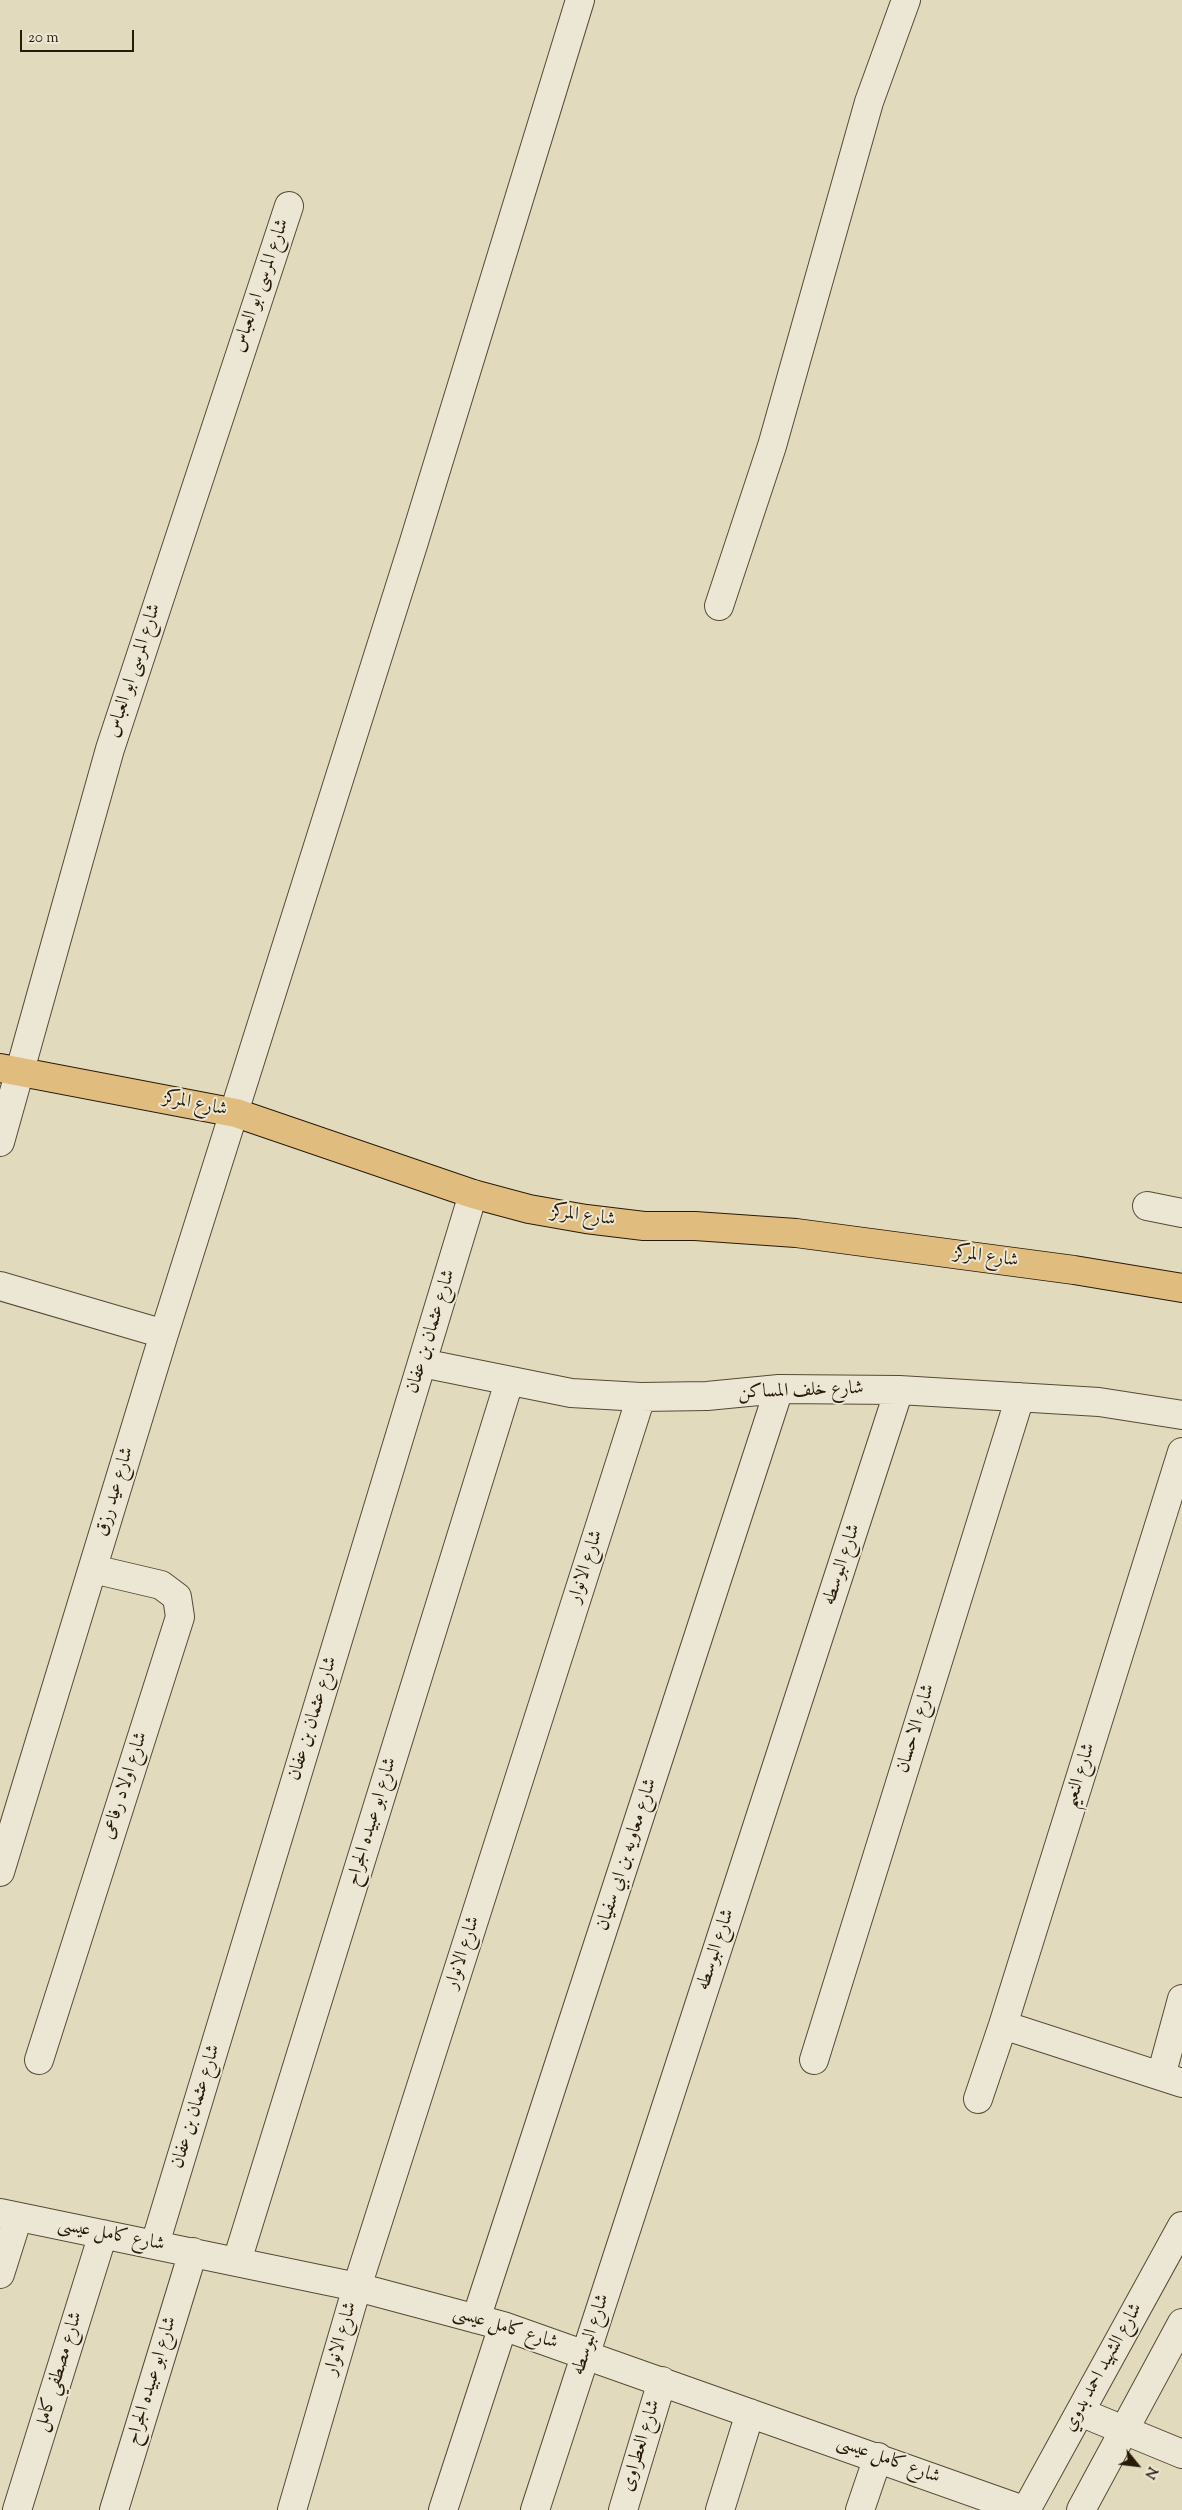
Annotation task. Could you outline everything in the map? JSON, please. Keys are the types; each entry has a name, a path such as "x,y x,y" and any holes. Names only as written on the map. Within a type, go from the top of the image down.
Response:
{"main road":[{"name":"شارع المركز","path":"10,1070 236,1113 473,1194 529,1209 586,1220 644,1226 703,1226 796,1232 1074,1270 1182,1288"}],"street":[{"name":"شارع عيد رزق","path":"0,1872 164,1334 236,1113 580,0"},
{"path":"719,606 772,446 869,102 906,0"},
{"name":"شارع المرسى ابو العباس","path":"0,1142 10,1070 110,749 288,206"},
{"name":"شارع عثمان بن عفان","path":"155,2244 473,1194"},
{"path":"1147,1206 1182,1213"},
{"path":"0,1286 164,1334"},
{"name":"شارع خلف المساكن","path":"422,1363 571,1394 641,1397 707,1396 779,1390 900,1390 1099,1402 1182,1415"},
{"name":"شارع ابو عبيده الجراح","path":"237,2261 509,1382"},
{"name":"شارع معاويه بن ابي سفيان","path":"476,2320 779,1390"},
{"name":"شارع البوسطه","path":"535,2510 900,1390"},
{"name":"شارع الانوار","path":"292,2510 357,2287 641,1397"},
{"name":"شارع الاحسان","path":"814,2060 1020,1398"},
{"name":"شارع النعيم","path":"978,2099 1003,2025 1182,1452"},
{"name":"شارع اولاد رفاعى","path":"39,2060 180,1617 177,1597 161,1585 93,1569"},
{"path":"1003,2025 1171,2079 1182,1999"},
{"path":"0,2274 9,2215"},
{"name":"شارع كامل عيسى","path":"9,2215 357,2287 503,2326 1025,2510"},
{"name":"شارع الشهيد احمد بدوي","path":"1025,2510 1182,2226"},
{"name":"شارع مصطفي كامل","path":"17,2510 103,2234"},
{"name":"شارع ابو عبيده الجراح","path":"114,2510 193,2252"},
{"path":"1081,2510 1182,2323"},
{"path":"443,2510 503,2326"},
{"name":"شارع العطراوى","path":"623,2510 662,2381"},
{"path":"1080,2412 1182,2454"},
{"path":"720,2510 750,2413"},
{"path":"860,2510 878,2457"}]}
